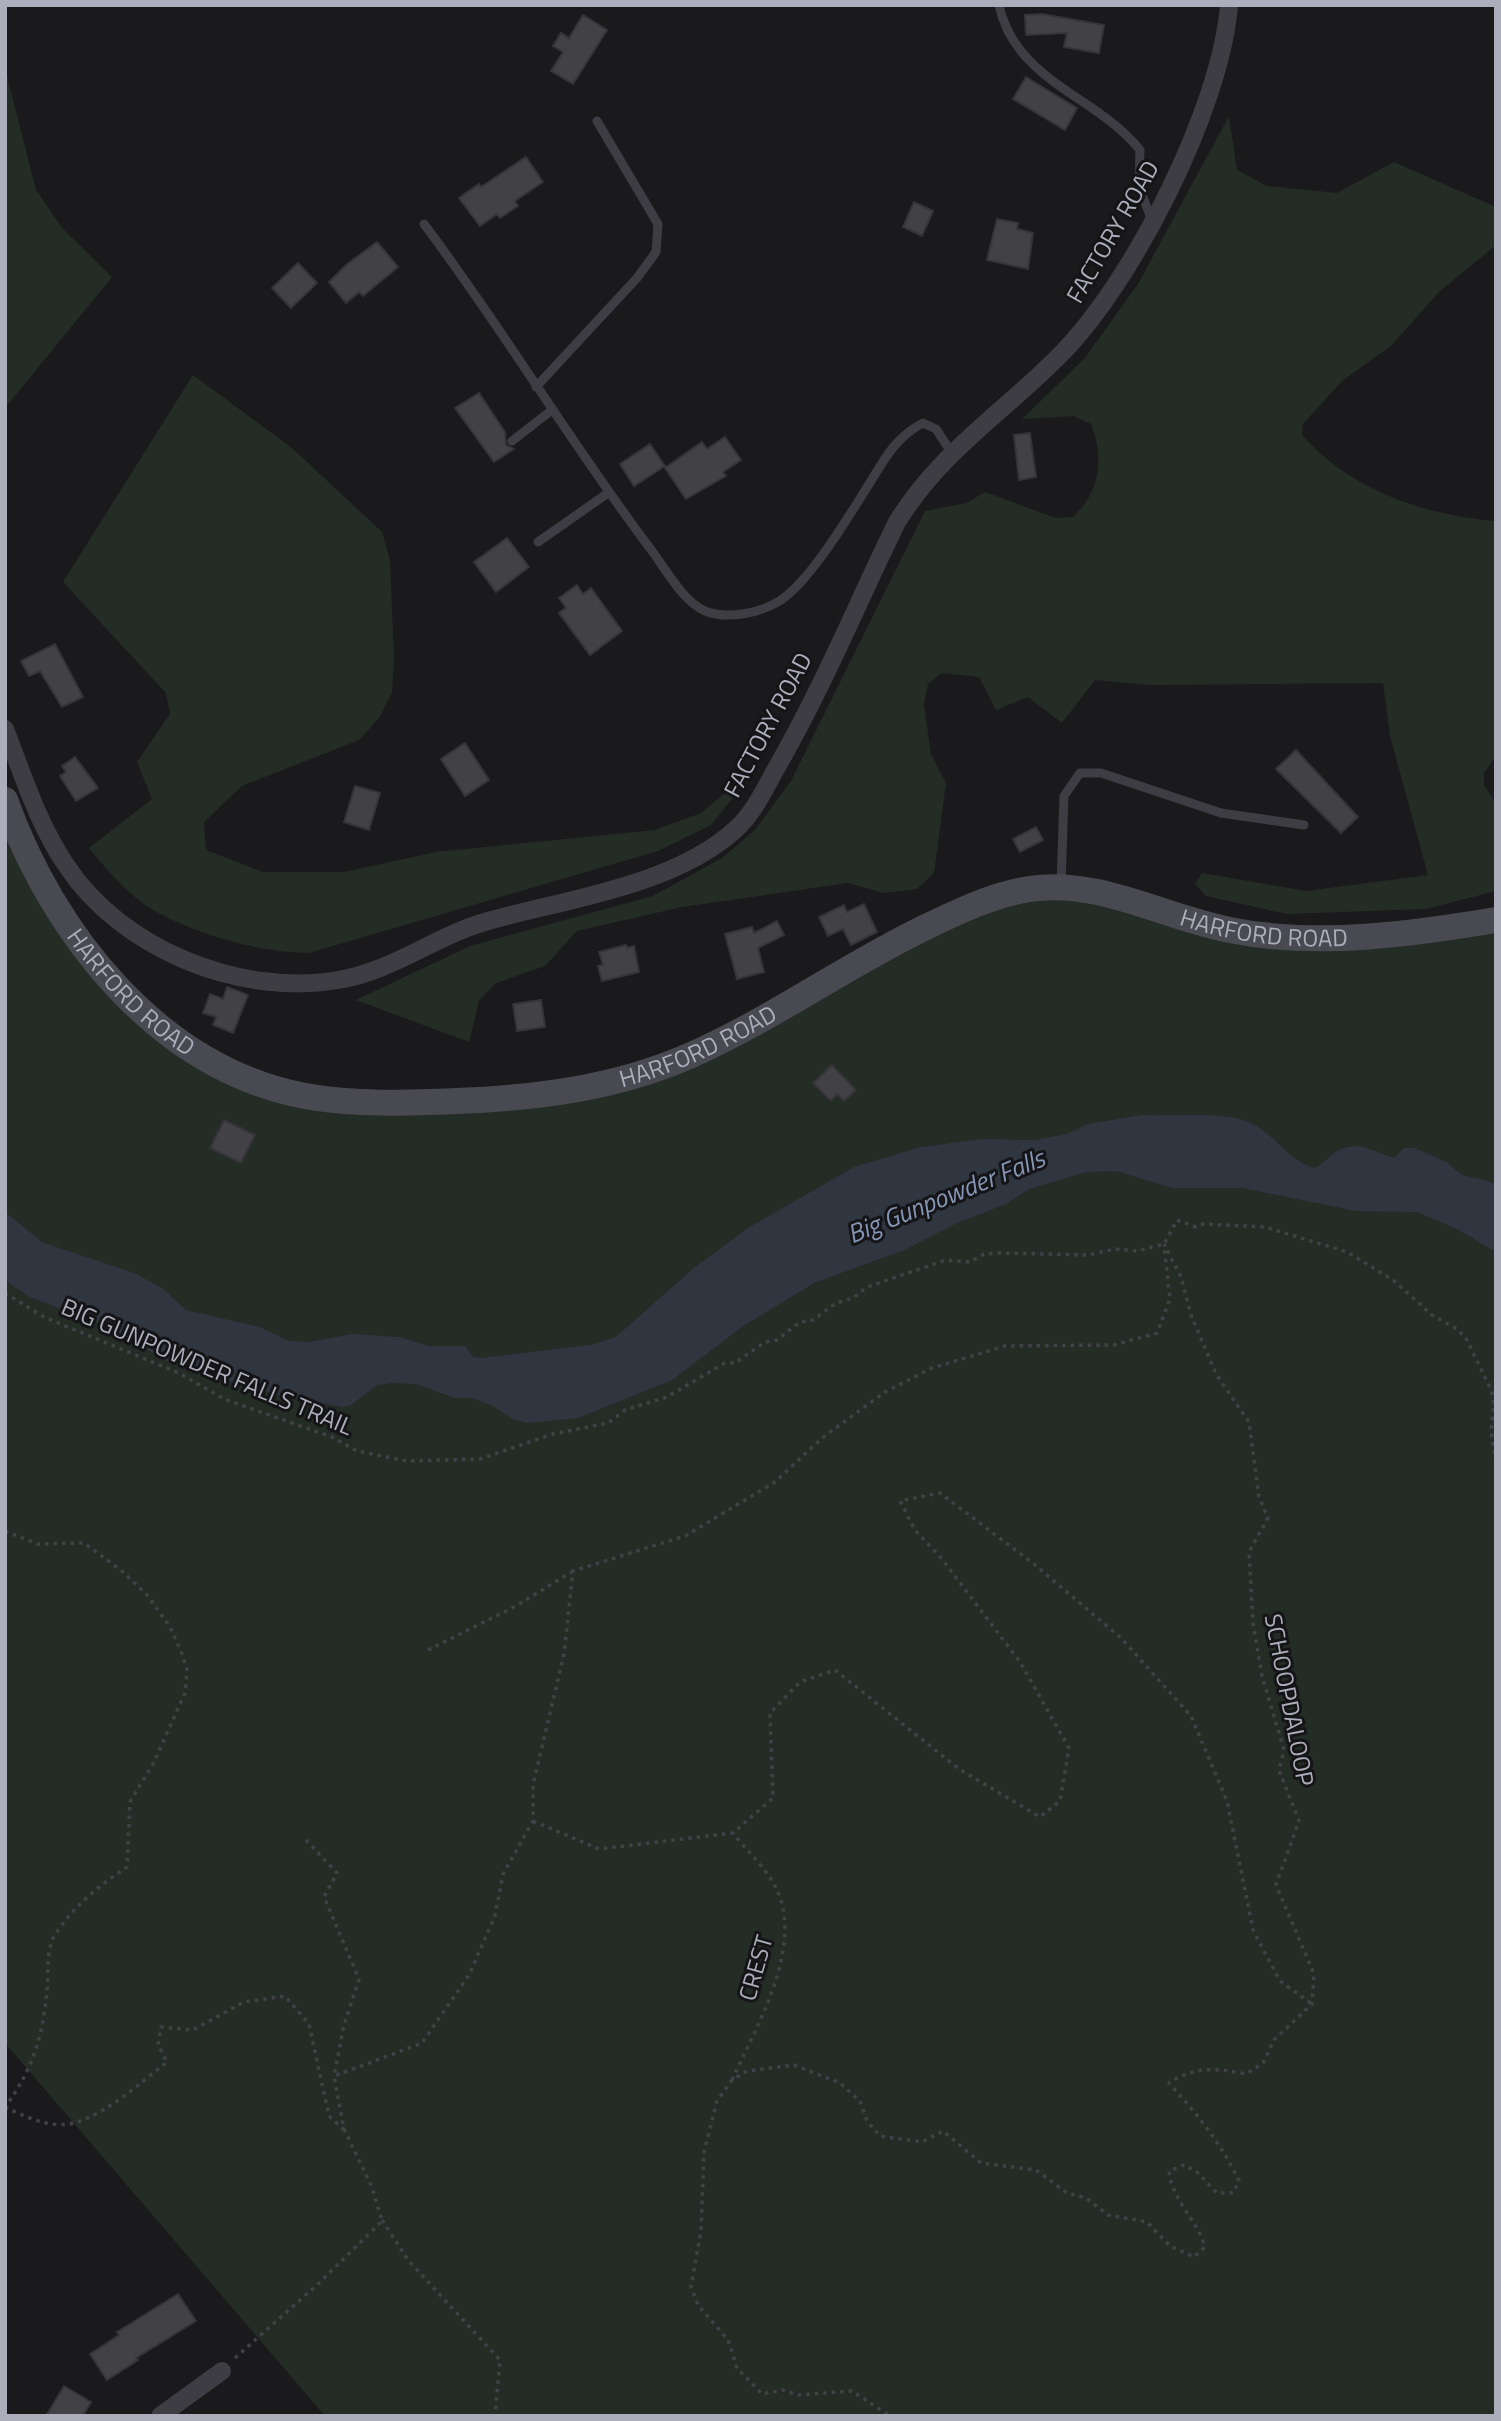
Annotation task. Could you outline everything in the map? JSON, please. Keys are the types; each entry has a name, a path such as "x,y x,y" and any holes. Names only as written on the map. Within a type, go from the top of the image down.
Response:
{"main road":[{"name":"HARFORD ROAD","path":"5,800 32,867 58,913 93,961 148,1015 189,1046 251,1078 303,1095 348,1101 403,1103 529,1096 605,1083 649,1071 715,1044 853,965 944,918 1011,893 1061,887 1097,892 1218,928 1280,937 1400,932 1496,920"}],"street":[{"name":"FACTORY ROAD","path":"5,729 35,807 67,868 89,894 139,934 165,950 230,975 302,983 361,975 387,967 435,942 485,922 651,876 704,852 738,827 794,739 897,522 914,494 951,452 1064,352 1103,301 1152,221 1211,96 1222,59 1229,5"},
{"path":"160,2416 222,2371"}],"lane":[{"path":"999,5 1011,40 1027,61 1056,85 1126,132 1140,149 1139,187 1152,221"},
{"path":"536,387 637,278 656,252 659,240 658,224 597,121"},
{"path":"425,224 466,279 608,493 687,596 704,610 723,614 747,613 772,605 795,588 889,451 909,430 923,424 936,429 951,452"},
{"path":"512,441 552,410"},
{"path":"538,541 608,493"},
{"path":"1061,887 1064,796 1080,773 1101,774 1221,813 1304,825"}],"path":[{"path":"428,1650 516,1606 573,1571 685,1536 775,1482 822,1438 885,1392 932,1368 1005,1346 1114,1345 1157,1332 1170,1299 1164,1244 1177,1220 1196,1227 1203,1224 1265,1227 1347,1252 1393,1280 1432,1315 1457,1329 1467,1340 1492,1392 1494,1405 1491,1431 1496,1463"},
{"name":"BIG GUNPOWDER FALLS TRAIL","path":"5,1293 44,1317 179,1373 224,1399 332,1437 357,1451 407,1461 463,1461 510,1450 553,1434 608,1423 625,1410 667,1397 725,1363 735,1363 800,1322 813,1320 836,1303 853,1298 867,1287 946,1260 970,1262 984,1254 999,1253 1088,1255 1115,1249 1137,1251 1164,1244"},
{"name":"SCHOOPDALOOP","path":"1164,1244 1181,1277 1191,1315 1216,1374 1249,1422 1258,1469 1259,1497 1268,1518 1248,1552 1253,1623 1262,1676 1284,1750 1279,1770 1299,1822 1276,1885 1314,1974 1312,2004"},
{"path":"533,1821 599,1849 733,1833 773,1798 770,1713 800,1682 835,1670 959,1769 1040,1817 1060,1801 1069,1748 1020,1662 942,1559 915,1530 900,1501 940,1493 1034,1564 1121,1638 1191,1716 1227,1801 1253,1930 1280,1981 1312,2004 1273,2040 1263,2063 1246,2074 1211,2067 1183,2074 1168,2083 1197,2114 1230,2161 1239,2181 1233,2193 1217,2193 1196,2171 1184,2165 1168,2171 1180,2206 1201,2234 1205,2247 1195,2257 1170,2246 1147,2222 1108,2215 1086,2198 1067,2193 1036,2171 981,2163 943,2131 922,2142 880,2136 867,2121 860,2101 840,2082 794,2065 747,2071 732,2080 717,2101 704,2152 701,2230 691,2287 698,2305 728,2340 737,2368 762,2394 783,2389 798,2395 852,2391 887,2414 896,2416"},
{"path":"5,1531 38,1544 84,1544 122,1571 148,1596 170,1627 187,1670 185,1693 153,1763 130,1802 127,1867 94,1889 55,1934 48,1959 47,1990 36,2050 25,2080 5,2107 33,2120 74,2123 121,2097 167,2062 158,2045 161,2027 193,2030 244,2002 285,1996 309,2024 329,2116 344,2129"},
{"path":"334,2076 422,2043 469,1975 495,1916 503,1874 533,1821 533,1785 564,1654 573,1571"},
{"name":"CREST","path":"732,2080 774,1987 787,1935 776,1888 733,1833"},
{"path":"306,1840 337,1873 324,1897 359,1979 344,2025 334,2076 344,2129 372,2187 382,2221 408,2260 500,2360 495,2416"},
{"path":"222,2371 318,2284 382,2221"}],"shaded area":[{"path":"5,68 36,190 63,229 112,277 5,408"},
{"path":"1229,116 1237,170 1267,186 1337,193 1394,162 1496,207 1496,245 1439,292 1392,345 1342,381 1303,424 1302,435 1343,471 1391,497 1442,513 1496,521 1496,756 1484,773 1484,785 1496,803 1496,891 1426,909 1287,914 1206,896 1195,884 1202,873 1306,891 1428,875 1390,736 1383,683 1150,685 1095,680 1062,723 1028,697 996,710 979,677 942,673 928,684 924,704 931,754 946,783 934,873 917,889 883,893 848,883 682,907 577,931 545,966 496,983 479,1001 469,1042 356,1000 470,946 653,896 722,858 755,830 791,781 925,511 966,503 985,492 1056,518 1073,517 1089,496 1097,474 1098,449 1091,424 1074,416 1022,419 1085,358 1138,284"},
{"path":"193,375 292,448 382,532 390,560 394,659 392,693 379,718 359,740 242,786 204,822 206,850 263,872 344,872 436,852 655,830 701,813 760,764 711,825 658,851 309,953 270,950 230,941 191,928 146,905 119,882 89,848 152,799 137,762 170,714 166,693 63,582"},
{"path":"5,831 63,939 252,1092 563,1104 985,913 1021,902 1080,900 1192,933 1496,931 1496,2416 325,2416 5,2043"}],"water":[{"name":"Big Gunpowder Falls","path":"1142,1115 1211,1115 1249,1122 1297,1160 1314,1168 1341,1149 1349,1147 1357,1146 1394,1158 1404,1148 1415,1148 1446,1162 1462,1175 1496,1183 1496,1252 1459,1230 1417,1212 1356,1211 1243,1188 1172,1188 1116,1171 1086,1172 1029,1189 1006,1204 955,1224 904,1250 814,1283 742,1327 672,1380 578,1418 528,1423 513,1419 491,1405 471,1398 455,1398 416,1384 377,1385 351,1405 342,1407 278,1395 172,1364 106,1326 30,1297 5,1280 5,1212 42,1242 134,1273 162,1288 186,1310 259,1327 289,1341 309,1342 352,1334 399,1337 429,1346 465,1346 473,1357 481,1358 591,1345 616,1337 695,1267 748,1228 854,1167 921,1147 983,1139 1035,1140 1067,1134 1088,1124"}],"building":[{"path":"1042,14 1104,25 1099,53 1064,47 1067,33 1026,35 1025,15"},
{"path":"583,15 607,30 573,84 551,71 563,52 553,46 561,33 569,38"},
{"path":"1026,77 1077,108 1065,130 1013,99"},
{"path":"526,157 543,182 515,201 518,206 500,218 497,214 480,226 459,198 479,184 481,187"},
{"path":"914,202 933,211 922,236 903,227"},
{"path":"997,219 1018,223 1017,229 1033,233 1028,269 987,260"},
{"path":"377,242 398,267 363,296 359,292 346,303 329,282 346,265"},
{"path":"298,263 317,283 291,308 272,288"},
{"path":"479,393 505,432 506,445 514,449 494,462 455,408"},
{"path":"1030,433 1036,477 1019,480 1014,435"},
{"path":"725,437 741,460 723,472 726,476 686,499 665,468 702,442 707,449"},
{"path":"650,444 665,466 634,486 620,464"},
{"path":"507,538 529,567 496,592 474,562"},
{"path":"577,585 583,594 591,588 622,631 590,655 559,613 566,608 559,598"},
{"path":"55,644 83,697 62,707 40,671 29,676 21,661"},
{"path":"465,743 489,780 465,796 441,759"},
{"path":"1296,750 1358,817 1341,833 1276,769"},
{"path":"75,757 98,788 76,801 60,776 66,772 62,766"},
{"path":"355,786 380,793 369,830 344,822"},
{"path":"1036,827 1043,840 1020,852 1013,839"},
{"path":"864,904 877,932 851,945 843,929 828,936 819,917 844,905 847,912"},
{"path":"777,921 784,935 758,948 764,972 737,979 725,934 752,927 754,933"},
{"path":"626,945 627,948 634,946 639,972 602,981 598,966 603,965 599,952"},
{"path":"227,987 248,995 233,1033 213,1025 216,1017 203,1013 210,994 223,999"},
{"path":"541,1000 545,1027 517,1031 513,1004"},
{"path":"832,1065 856,1090 844,1101 837,1094 831,1101 813,1083"},
{"path":"224,1120 255,1135 241,1163 210,1148"},
{"path":"178,2294 196,2321 136,2358 138,2360 107,2380 90,2354 119,2335 117,2332"},
{"path":"64,2386 91,2402 83,2416 46,2416"}]}
